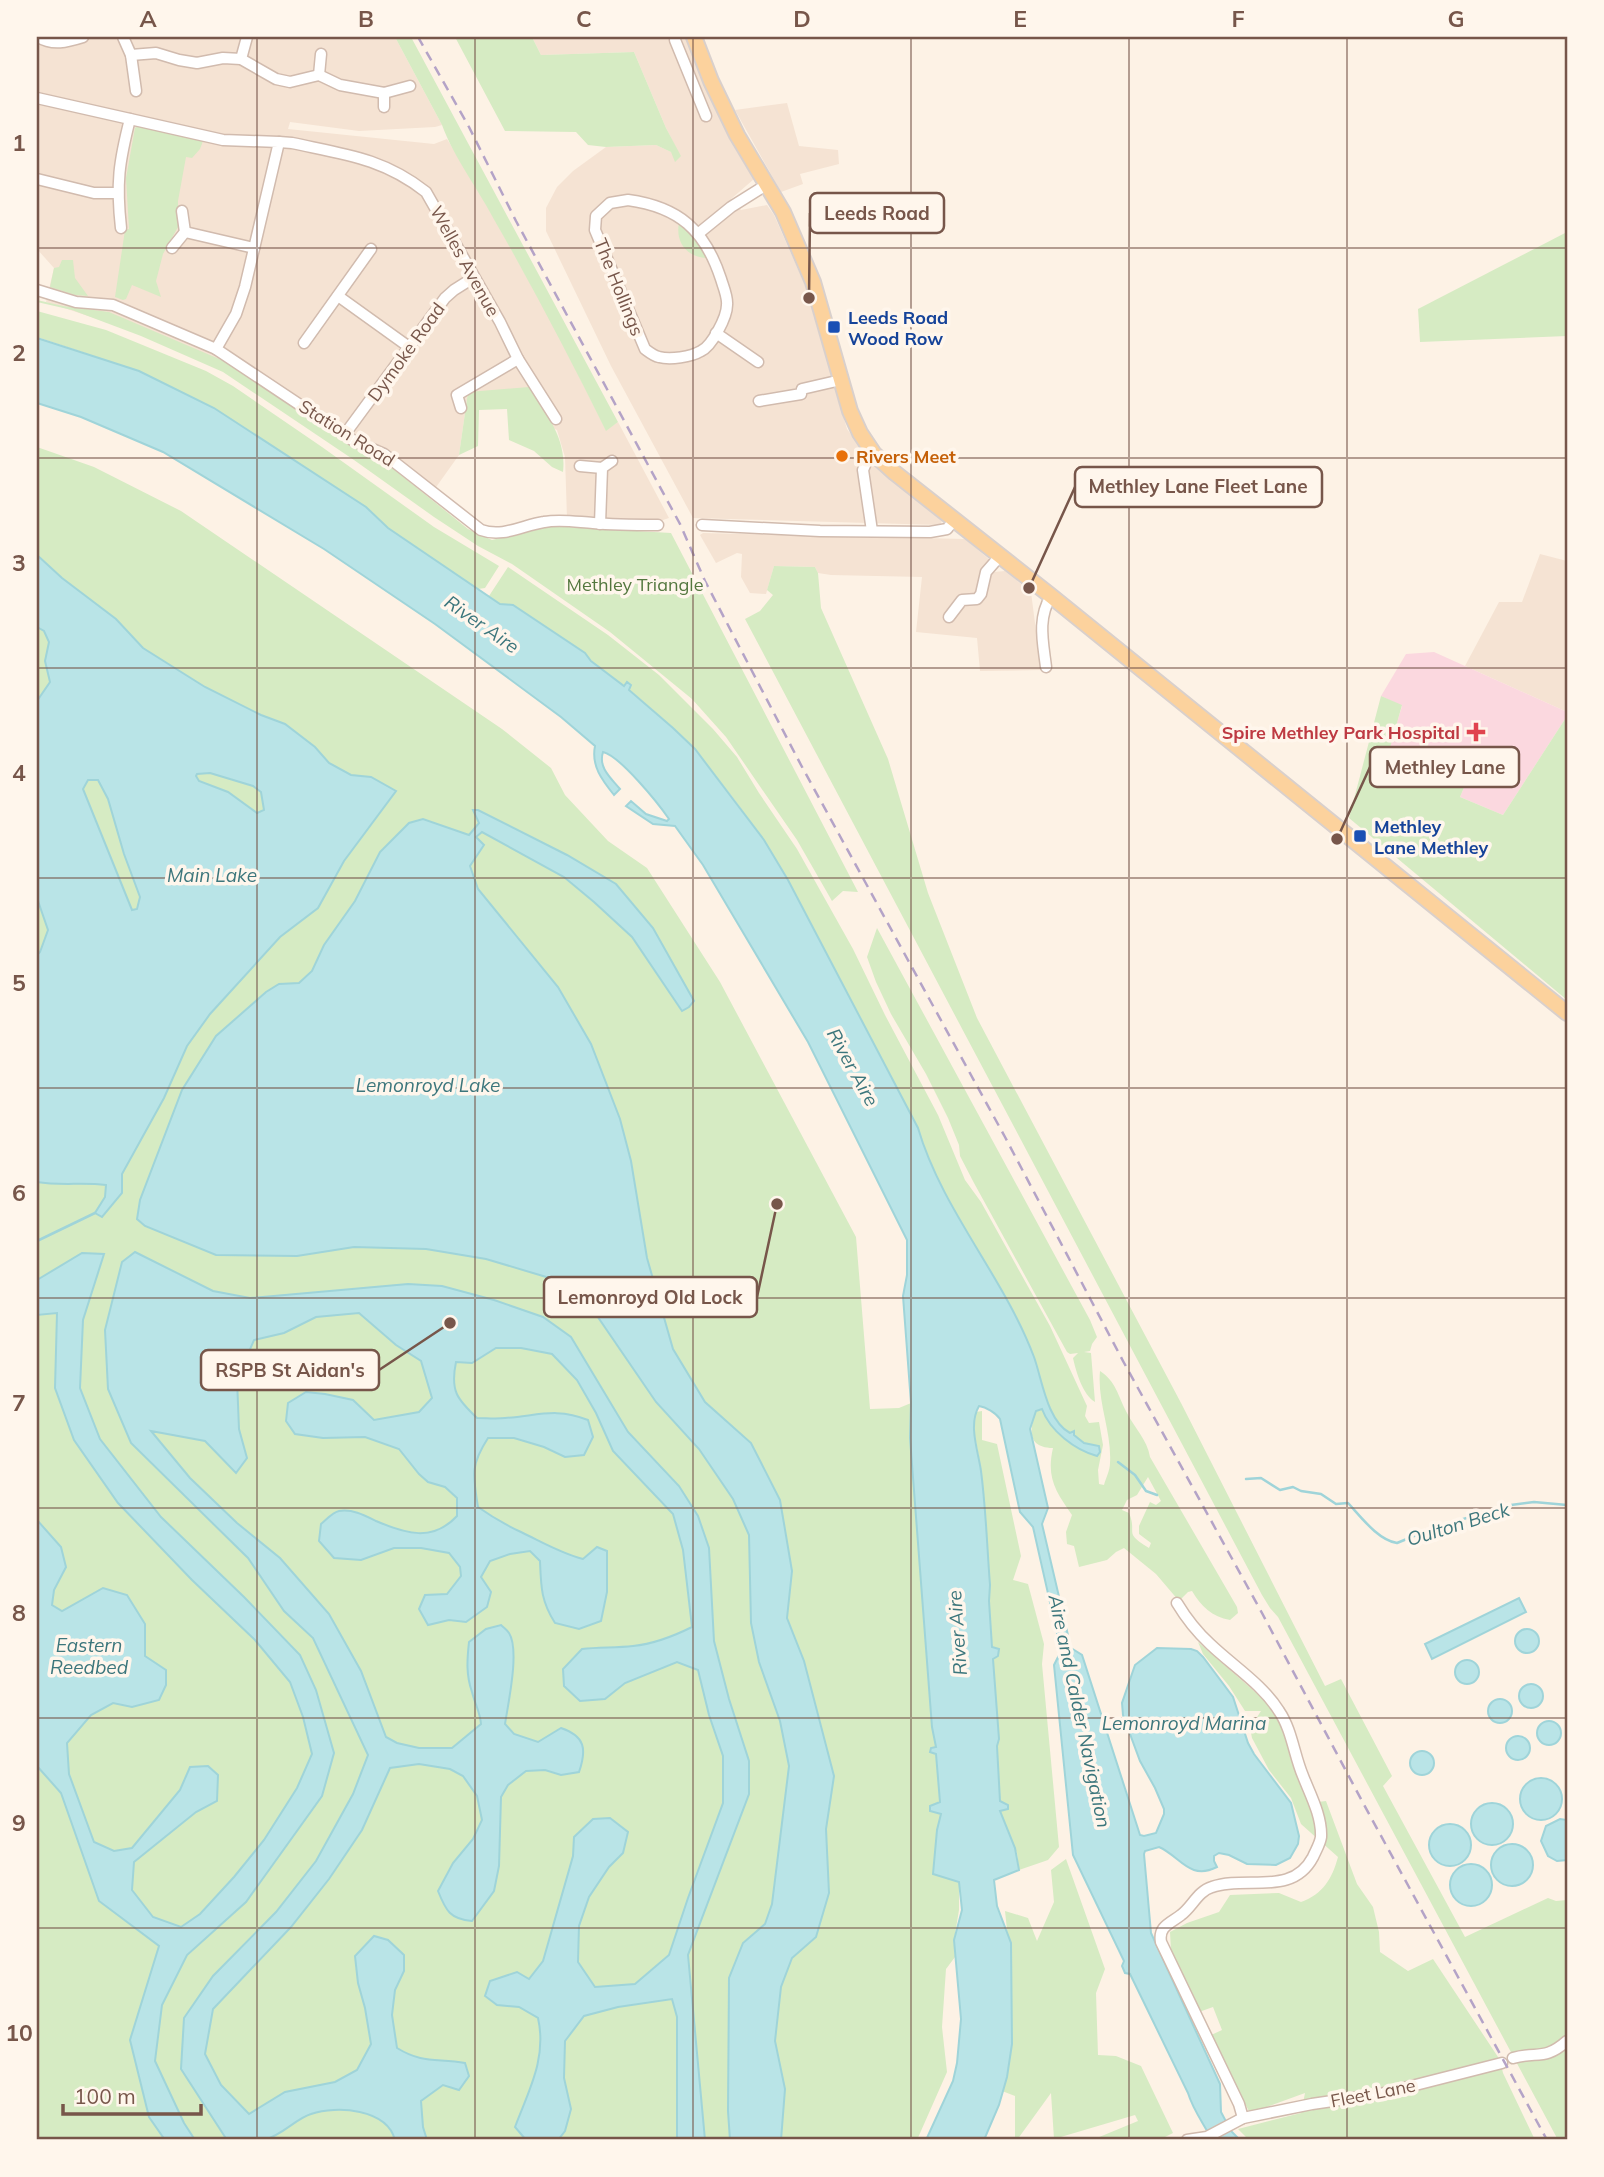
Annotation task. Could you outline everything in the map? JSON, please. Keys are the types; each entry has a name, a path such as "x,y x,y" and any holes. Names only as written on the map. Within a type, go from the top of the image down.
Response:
{"main road":[{"path":"694,37 737,135 783,212 813,282 841,380 860,433 874,454 1567,1013"}],"street":[{"path":"38,37 47,42 65,42 83,37"},
{"path":"123,37 131,55 136,91"},
{"path":"241,59 247,37"},
{"path":"675,40 706,116"},
{"path":"131,55 156,53 197,63 223,58 241,59 276,79 290,82 319,75 340,85 384,93 410,86"},
{"path":"319,75 321,54"},
{"path":"689,73 705,65"},
{"path":"384,93 384,107"},
{"name":"Welles Avenue","path":"37,98 223,140 292,143 374,161 412,181 426,192 442,218 518,359 556,419"},
{"path":"121,228 117,193 118,166 130,119"},
{"path":"216,349 236,314 279,142"},
{"path":"37,179 94,193 117,193"},
{"path":"699,233 731,207 766,185"},
{"name":"The Hollings","path":"628,200 649,203 683,220 699,233 714,257 727,304 723,320 703,351 683,357 659,358 645,349 595,230 596,216 610,203 628,200"},
{"path":"172,248 185,232 182,211"},
{"path":"185,232 254,248"},
{"path":"304,343 371,249"},
{"name":"Dymoke Road","path":"345,434 445,298 473,278"},
{"name":"Station Road","path":"37,290 76,302 113,305 216,349 345,434 384,454 481,530 491,534 558,520 658,525"},
{"path":"338,296 409,347"},
{"path":"716,333 758,362"},
{"path":"461,408 457,395 518,359"},
{"path":"758,401 801,394 802,389 841,380"},
{"path":"872,531 863,470 874,454"},
{"path":"580,466 602,468 612,461"},
{"path":"600,524 602,468"},
{"path":"702,524 763,529 930,532 947,529 954,520"},
{"path":"949,617 962,600 977,599 981,594 986,572 1000,556"},
{"path":"1046,667 1041,629 1043,609 1051,596"},
{"path":"1177,1602 1207,1642 1254,1682 1280,1712 1315,1805 1320,1827 1319,1845 1308,1866 1299,1875 1283,1881 1222,1884 1208,1888 1186,1911 1164,1927 1160,1934 1161,1942 1244,2118"},
{"path":"1513,2058 1525,2054 1543,2056 1567,2041"},
{"name":"Fleet Lane","path":"1187,2140 1207,2137 1244,2118 1380,2094 1502,2063"}],"shaded area":[{"path":"37,37 395,37 442,125 359,131 290,122 288,129 434,144 447,139 478,189 557,332 606,430 618,422 669,518 654,523 567,518 565,457 557,430 468,392 459,455 429,497 381,459 351,445 224,361 46,302 54,268 37,249"},
{"path":"532,37 685,37 734,147 754,179 731,199 741,210 767,205 774,215 805,285 847,429 872,464 942,521 940,525 693,518 611,366 546,231 546,208 557,187 573,171 606,147 656,145 680,156 634,52 541,55"},
{"path":"787,103 799,146 838,150 839,164 800,174 803,184 781,192 735,110"},
{"path":"700,535 965,539 990,560 986,566 994,572 1005,571 1031,592 1041,670 980,671 977,638 916,632 922,577 831,575 818,573 815,567 774,566 766,594 750,593 741,577 742,554 737,553 716,563"},
{"path":"1540,554 1567,561 1567,712 1465,666 1499,602 1522,602"},
{"name":"Spire Methley Park Hospital","path":"1434,652 1567,712 1567,716 1503,815 1460,797 1472,768 1430,749 1418,776 1385,762 1402,706 1381,696 1406,654"}],"green space":[{"path":"395,37 411,37 618,422 606,431 539,300 453,149"},
{"path":"455,37 532,37 541,55 634,52 666,128 681,156 675,162 671,152 656,145 588,145 576,132 505,131"},
{"path":"138,126 203,141 192,158 186,157 178,201 178,227 163,254 156,281 161,297 132,285 123,300 115,297 125,230 129,229 126,178 135,128"},
{"path":"679,223 693,231 706,258 693,255 684,247 679,236"},
{"path":"1567,232 1567,336 1420,342 1418,309"},
{"path":"62,260 73,260 75,278 88,296 50,287 54,268 59,267"},
{"name":"Methley Triangle","path":"37,300 109,312 224,361 351,445 381,459 468,529 492,540 550,526 671,533 858,892 843,891 832,901 797,840 726,737 692,699 610,632 512,564 478,546 434,517 223,372 141,336"},
{"path":"37,311 106,330 206,371 233,386 434,527 499,566 485,588 478,589 388,528 366,507 214,408 139,371 37,337"},
{"path":"529,387 558,437 562,448 563,472 552,467 534,451 509,440 507,409 479,410 478,446 459,455 468,392"},
{"path":"37,447 94,467 181,511 502,729 551,768 565,795 608,841 647,868 720,982 856,1237 870,1409 899,1408 911,1403 910,1438 941,1814 933,1874 959,1882 955,1957 946,1969 942,2027 947,2072 917,2140 37,2140"},
{"path":"774,566 815,567 821,608 888,759 928,893 977,1018 1181,1403 1325,1686 1341,1679 1392,1776 1383,1786 1465,1937 1548,1898 1556,1901 1567,1900 1567,2140 1558,2140 1278,1617 1262,1595 745,619 760,611 773,595 767,590"},
{"path":"508,567 608,635 659,675 737,757 797,849 853,949 938,1115 965,1180 981,1202 1050,1326 1087,1406 1085,1416 1089,1423 1099,1422 1103,1445 1098,1470 1099,1484 1104,1485 1110,1463 1100,1371 1113,1384 1150,1457 1237,1607 1238,1613 1230,1620 1208,1610 1192,1591 1179,1601 1156,1574 1124,1548 1107,1560 1079,1567 1074,1546 1067,1544 1066,1532 1072,1515 1057,1492 1052,1476 1053,1448 1038,1444 1032,1436 1036,1410 1042,1409 1058,1431 1076,1446 1093,1455 1094,1446 1070,1434 1053,1414 1028,1343 940,1184 918,1128 768,849 713,773 650,707 603,671 585,653 517,608 500,604 489,596","holes":["1148,1477 1161,1501 1156,1505 1150,1502 1139,1526 1139,1534 1151,1543 1149,1548 1133,1535 1129,1513 1122,1510 1127,1500 1137,1495"]},
{"path":"1381,696 1402,705 1386,762 1418,776 1430,749 1472,768 1460,797 1503,815 1567,716 1567,1000 1349,818"},
{"path":"877,928 1090,1320 1097,1337 1090,1351 1084,1352 1091,1353 1095,1402 1087,1394 1078,1376 1073,1358 1078,1353 1067,1352 974,1183 960,1156 959,1145 948,1118 876,982 867,957"},
{"path":"982,1411 982,1440 997,1444 1021,1556 1013,1580 1028,1584 1044,1644 1042,1664 1059,1847 1048,1860 1019,1870 1017,1853 1000,1811 997,1746 999,1738 990,1585 981,1469 974,1430 976,1412"},
{"path":"1198,1642 1270,1705 1282,1725 1291,1760 1310,1803 1326,1801 1357,1884 1373,1907 1380,1952 1408,1971 1433,1959 1500,2060 1503,2073 1535,2140 1249,2140 1238,2129 1301,2113 1305,2093 1250,2113 1209,2036 1222,2030 1213,2007 1199,2012 1171,1951 1170,1932 1219,1912 1230,1895 1279,1893 1301,1902 1309,1899 1326,1885 1338,1857 1301,1824 1291,1798 1269,1770 1252,1738 1250,1728 1261,1711 1245,1711 1203,1654"},
{"path":"1066,1859 1105,1969 1096,1993 1098,2055 1116,2056 1141,2066 1173,2133 1159,2140 1092,2140 1138,2121 1135,2115 1054,2139 1051,2093 1015,2140 1015,2096 1002,2091 1010,1958 1005,1911 1028,1918 1037,1941 1054,1902 1051,1870"}],"water":[{"path":"37,338 139,371 214,408 366,507 388,528 500,604 513,605 585,653 591,661 624,686 627,682 631,685 629,690 695,749 764,840 788,880 918,1128 942,1187 1007,1299 1034,1357 1046,1399 1056,1419 1070,1433 1074,1431 1074,1435 1084,1443 1099,1446 1100,1452 1097,1456 1080,1449 1057,1432 1042,1409 1036,1411 1030,1429 1048,1508 1042,1524 1071,1648 1082,1655 1140,1835 1156,1833 1164,1809 1140,1761 1123,1715 1122,1703 1135,1665 1157,1648 1191,1649 1203,1657 1233,1697 1254,1754 1291,1803 1299,1836 1298,1844 1290,1858 1276,1865 1247,1864 1219,1853 1214,1856 1217,1867 1199,1871 1185,1866 1159,1847 1145,1851 1144,1854 1151,1933 1220,2084 1221,2112 1231,2131 1240,2140 1212,2140 1130,1974 1125,1973 1122,1966 1124,1961 1073,1855 1054,1665 1061,1651 1033,1527 1020,1512 1000,1419 979,1406 974,1429 984,1499 992,1647 999,1649 998,1656 993,1659 1000,1801 1008,1805 1008,1809 1000,1811 1015,1848 1019,1870 994,1880 997,1906 1011,1943 1012,2044 999,2105 984,2140 926,2140 953,2081 957,2063 961,2019 954,1940 962,1910 959,1882 933,1874 941,1814 930,1811 930,1806 940,1802 936,1754 930,1752 931,1748 936,1747 932,1727 910,1438 911,1403 903,1296 907,1275 907,1240 808,1042 703,865 675,826 653,824 626,806 631,801 646,814 667,821 669,819 619,762 603,752 604,768 620,789 614,795 596,766 595,746 561,717 435,624 324,549 163,452 81,417 37,403"},
{"name":"Main Lake","path":"37,555 62,578 116,619 143,648 205,687 285,724 315,747 329,763 351,775 371,777 396,791 344,861 318,908 280,937 210,1014 187,1046 164,1098 122,1174 122,1193 102,1217 95,1213 105,1197 106,1185 37,1182 37,955 48,930 37,898 37,701 50,682 45,661 49,642 44,631 37,627","holes":["210,773 253,786 261,792 264,810 257,813 228,792 199,781 196,776","88,780 98,780 108,799 140,897 137,909 132,910 83,789"]},
{"name":"Lemonroyd Lake","path":"473,810 478,810 567,855 616,884 653,928 694,1001 682,1011 632,937 564,877 482,832 476,837 484,845 470,866 478,889 558,987 591,1044 620,1119 631,1161 647,1258 673,1349 705,1402 751,1443 780,1500 792,1571 787,1618 804,1661 834,1776 826,1829 829,1893 816,1937 792,1958 781,1987 775,2041 785,2089 781,2140 730,2140 729,1978 743,1943 765,1924 772,1904 789,1766 780,1721 759,1662 751,1623 749,1535 733,1499 699,1449 656,1402 593,1310 553,1279 486,1259 426,1249 354,1247 297,1256 216,1255 145,1226 137,1219 140,1200 182,1090 216,1036 266,992 279,984 299,983 312,971 324,945 355,901 380,852 409,823 423,819 469,835 479,823"},
{"path":"135,1252 213,1291 250,1298 408,1284 442,1286 543,1317 571,1337 628,1432 679,1486 698,1516 709,1548 714,1641 749,1761 749,1794 688,1955 705,2140 677,2140 677,2017 672,1999 618,2007 584,2016 565,2041 564,2078 571,2109 565,2131 558,2140 526,2140 515,2127 531,2087 538,2060 538,2018 519,2007 497,2005 485,1996 490,1981 517,1972 529,1979 543,1961 573,1856 574,1837 593,1819 610,1818 628,1832 623,1853 609,1867 589,1897 579,1926 578,1962 595,1987 635,1984 669,1955 723,1803 723,1756 698,1670 677,1662 625,1683 605,1699 580,1701 564,1686 563,1669 582,1649 641,1645 692,1627 683,1550 673,1514 613,1451 577,1380 552,1354 521,1348 496,1348 472,1363 456,1362 454,1380 457,1394 477,1418 556,1413 588,1420 593,1437 584,1455 565,1457 514,1438 488,1438 478,1456 474,1471 475,1487 478,1507 504,1524 551,1547 583,1559 597,1547 607,1551 607,1592 601,1621 579,1629 555,1623 543,1594 540,1561 530,1551 510,1554 490,1561 481,1577 491,1592 487,1607 466,1622 449,1620 428,1625 419,1609 425,1595 447,1594 461,1576 460,1567 449,1553 421,1548 394,1548 361,1560 334,1558 319,1541 321,1524 332,1514 349,1511 408,1532 429,1532 438,1530 457,1516 457,1498 445,1487 428,1482 399,1449 365,1437 323,1438 295,1434 286,1421 288,1403 306,1392 353,1400 374,1420 419,1412 432,1398 421,1361 396,1345 359,1313 316,1317 284,1333 254,1340 237,1379 239,1429 247,1458 236,1473 205,1441 151,1431 190,1478 237,1523 280,1558 329,1614 361,1671 386,1737 397,1743 419,1748 452,1748 481,1724 469,1680 469,1642 486,1629 501,1625 509,1633 513,1652 505,1724 514,1734 538,1742 561,1728 569,1731 582,1744 582,1764 579,1772 561,1775 545,1770 526,1771 508,1785 501,1797 499,1866 494,1891 472,1921 450,1913 438,1891 453,1863 473,1839 482,1820 477,1796 463,1776 450,1769 419,1764 390,1768 362,1830 329,1879 291,1927 213,2009 205,2054 221,2085 249,2114 285,2092 335,2082 357,2070 371,2044 355,1956 374,1936 388,1940 404,1955 404,1971 395,1990 392,2015 397,2048 423,2058 465,2063 469,2076 459,2090 443,2085 421,2101 427,2140 395,2140 390,2130 372,2116 334,2110 305,2116 277,2135 264,2140 227,2140 181,2069 184,2018 213,1976 276,1912 316,1861 353,1794 368,1755 313,1638 284,1611 248,1558 131,1443 108,1389 105,1330 122,1262"},
{"name":"Eastern Reedbed","path":"82,1253 104,1254 83,1320 80,1388 100,1439 161,1517 300,1655 316,1690 334,1753 322,1796 246,1902 187,1955 162,2005 155,2061 184,2123 195,2140 165,2140 149,2117 130,2040 159,1946 99,1901 61,1793 37,1766 37,1520 61,1547 66,1567 54,1590 52,1605 62,1611 103,1588 127,1595 145,1624 145,1656 166,1670 166,1685 159,1700 132,1707 113,1703 91,1715 67,1743 69,1774 94,1842 114,1851 132,1848 180,1790 190,1767 208,1766 218,1775 217,1801 196,1812 134,1862 132,1890 153,1917 181,1927 200,1914 264,1840 297,1788 312,1754 303,1717 290,1682 255,1640 192,1580 118,1503 74,1440 55,1388 57,1313 37,1315 37,1280"},
{"path":"1519,1598 1526,1612 1432,1659 1425,1644"},
{"path":"1527,1629 1536,1632 1539,1641 1536,1650 1527,1653 1518,1650 1515,1641 1518,1632"},
{"path":"1467,1660 1476,1663 1479,1672 1476,1681 1467,1684 1458,1681 1455,1672 1458,1663"},
{"path":"1531,1684 1540,1687 1543,1696 1540,1705 1531,1708 1522,1705 1519,1696 1522,1687"},
{"path":"1500,1699 1509,1702 1512,1711 1509,1720 1500,1723 1491,1720 1488,1711 1491,1702"},
{"path":"1549,1721 1558,1724 1561,1733 1558,1742 1549,1745 1540,1742 1537,1733 1540,1724"},
{"path":"1518,1736 1527,1739 1530,1748 1527,1757 1518,1760 1509,1757 1506,1748 1509,1739"},
{"path":"1422,1751 1431,1754 1434,1763 1431,1772 1422,1775 1413,1772 1410,1763 1413,1754"},
{"path":"1541,1778 1556,1784 1562,1799 1556,1814 1541,1820 1526,1814 1520,1799 1526,1784"},
{"path":"1492,1803 1507,1809 1513,1824 1507,1839 1492,1845 1477,1839 1471,1824 1477,1809"},
{"path":"1560,1819 1567,1820 1567,1860 1557,1861 1548,1856 1541,1841 1546,1826"},
{"path":"1450,1824 1465,1830 1471,1845 1465,1860 1450,1866 1435,1860 1429,1845 1435,1830"},
{"path":"1512,1844 1527,1850 1533,1865 1527,1880 1512,1886 1497,1880 1491,1865 1497,1850"},
{"path":"1471,1864 1486,1870 1492,1885 1486,1900 1471,1906 1456,1900 1450,1885 1456,1870"}],"waterway":[{"path":"37,1241 95,1213"},
{"name":"Oulton Beck","path":"1118,1462 1135,1475 1146,1491 1157,1495"},
{"name":"Oulton Beck","path":"1246,1479 1261,1478 1280,1490 1293,1487 1321,1494 1336,1504 1348,1503 1377,1533 1397,1543 1436,1527 1511,1505 1534,1502 1567,1505"}],"railway":[{"path":"418,37 469,127 516,221 680,524 705,581 801,765 1547,2140"}],"place":[{"name":"Leeds Road","path":"809,298"},
{"name":"Leeds Road Wood Row","path":"834,327"},
{"name":"Rivers Meet","path":"842,456"},
{"name":"Methley Lane Fleet Lane","path":"1029,588"},
{"name":"Spire Methley Park Hospital","path":"1476,732"},
{"name":"Methley Lane Methley","path":"1360,836"},
{"name":"Methley Lane","path":"1337,839"},
{"name":"Lemonroyd Old Lock","path":"777,1204"},
{"name":"RSPB St Aidan's","path":"450,1323"}],"water label":[{"name":"River Aire","path":"482,624"},
{"name":"River Aire","path":"853,1067"},
{"name":"River Aire","path":"957,1633"},
{"name":"Aire and Calder Navigation","path":"1080,1711"},
{"name":"Lemonroyd Marina","path":"1184,1723"}]}
